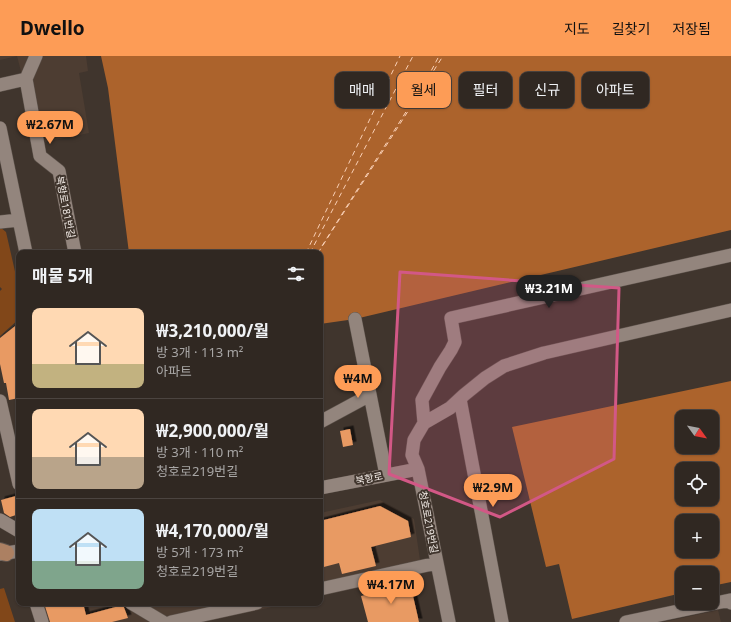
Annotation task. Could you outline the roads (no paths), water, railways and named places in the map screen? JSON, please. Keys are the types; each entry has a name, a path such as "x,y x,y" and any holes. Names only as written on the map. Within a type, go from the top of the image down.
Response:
{"street":[{"path":"0,85 26,79 36,56"},
{"name":"북항로181번길","path":"26,79 40,156 59,171 75,250"},
{"path":"0,128 2,145 25,250"},
{"path":"0,222 19,220"},
{"path":"731,256 451,318 455,342 422,400 424,423 450,408 485,378 504,366 544,354 731,310"},
{"path":"355,319 386,475"},
{"path":"323,420 370,395"},
{"path":"460,399 502,622"},
{"path":"0,401 16,471"},
{"name":"청호로219번길","path":"424,423 414,440 412,454 418,469 449,622"},
{"name":"북항로","path":"323,487 418,469"},
{"path":"0,520 16,529"},
{"path":"323,588 437,563"},
{"path":"626,622 730,600 731,603"},
{"path":"37,606 42,622"},
{"path":"136,606 163,622"},
{"path":"171,622 243,606"}]}
